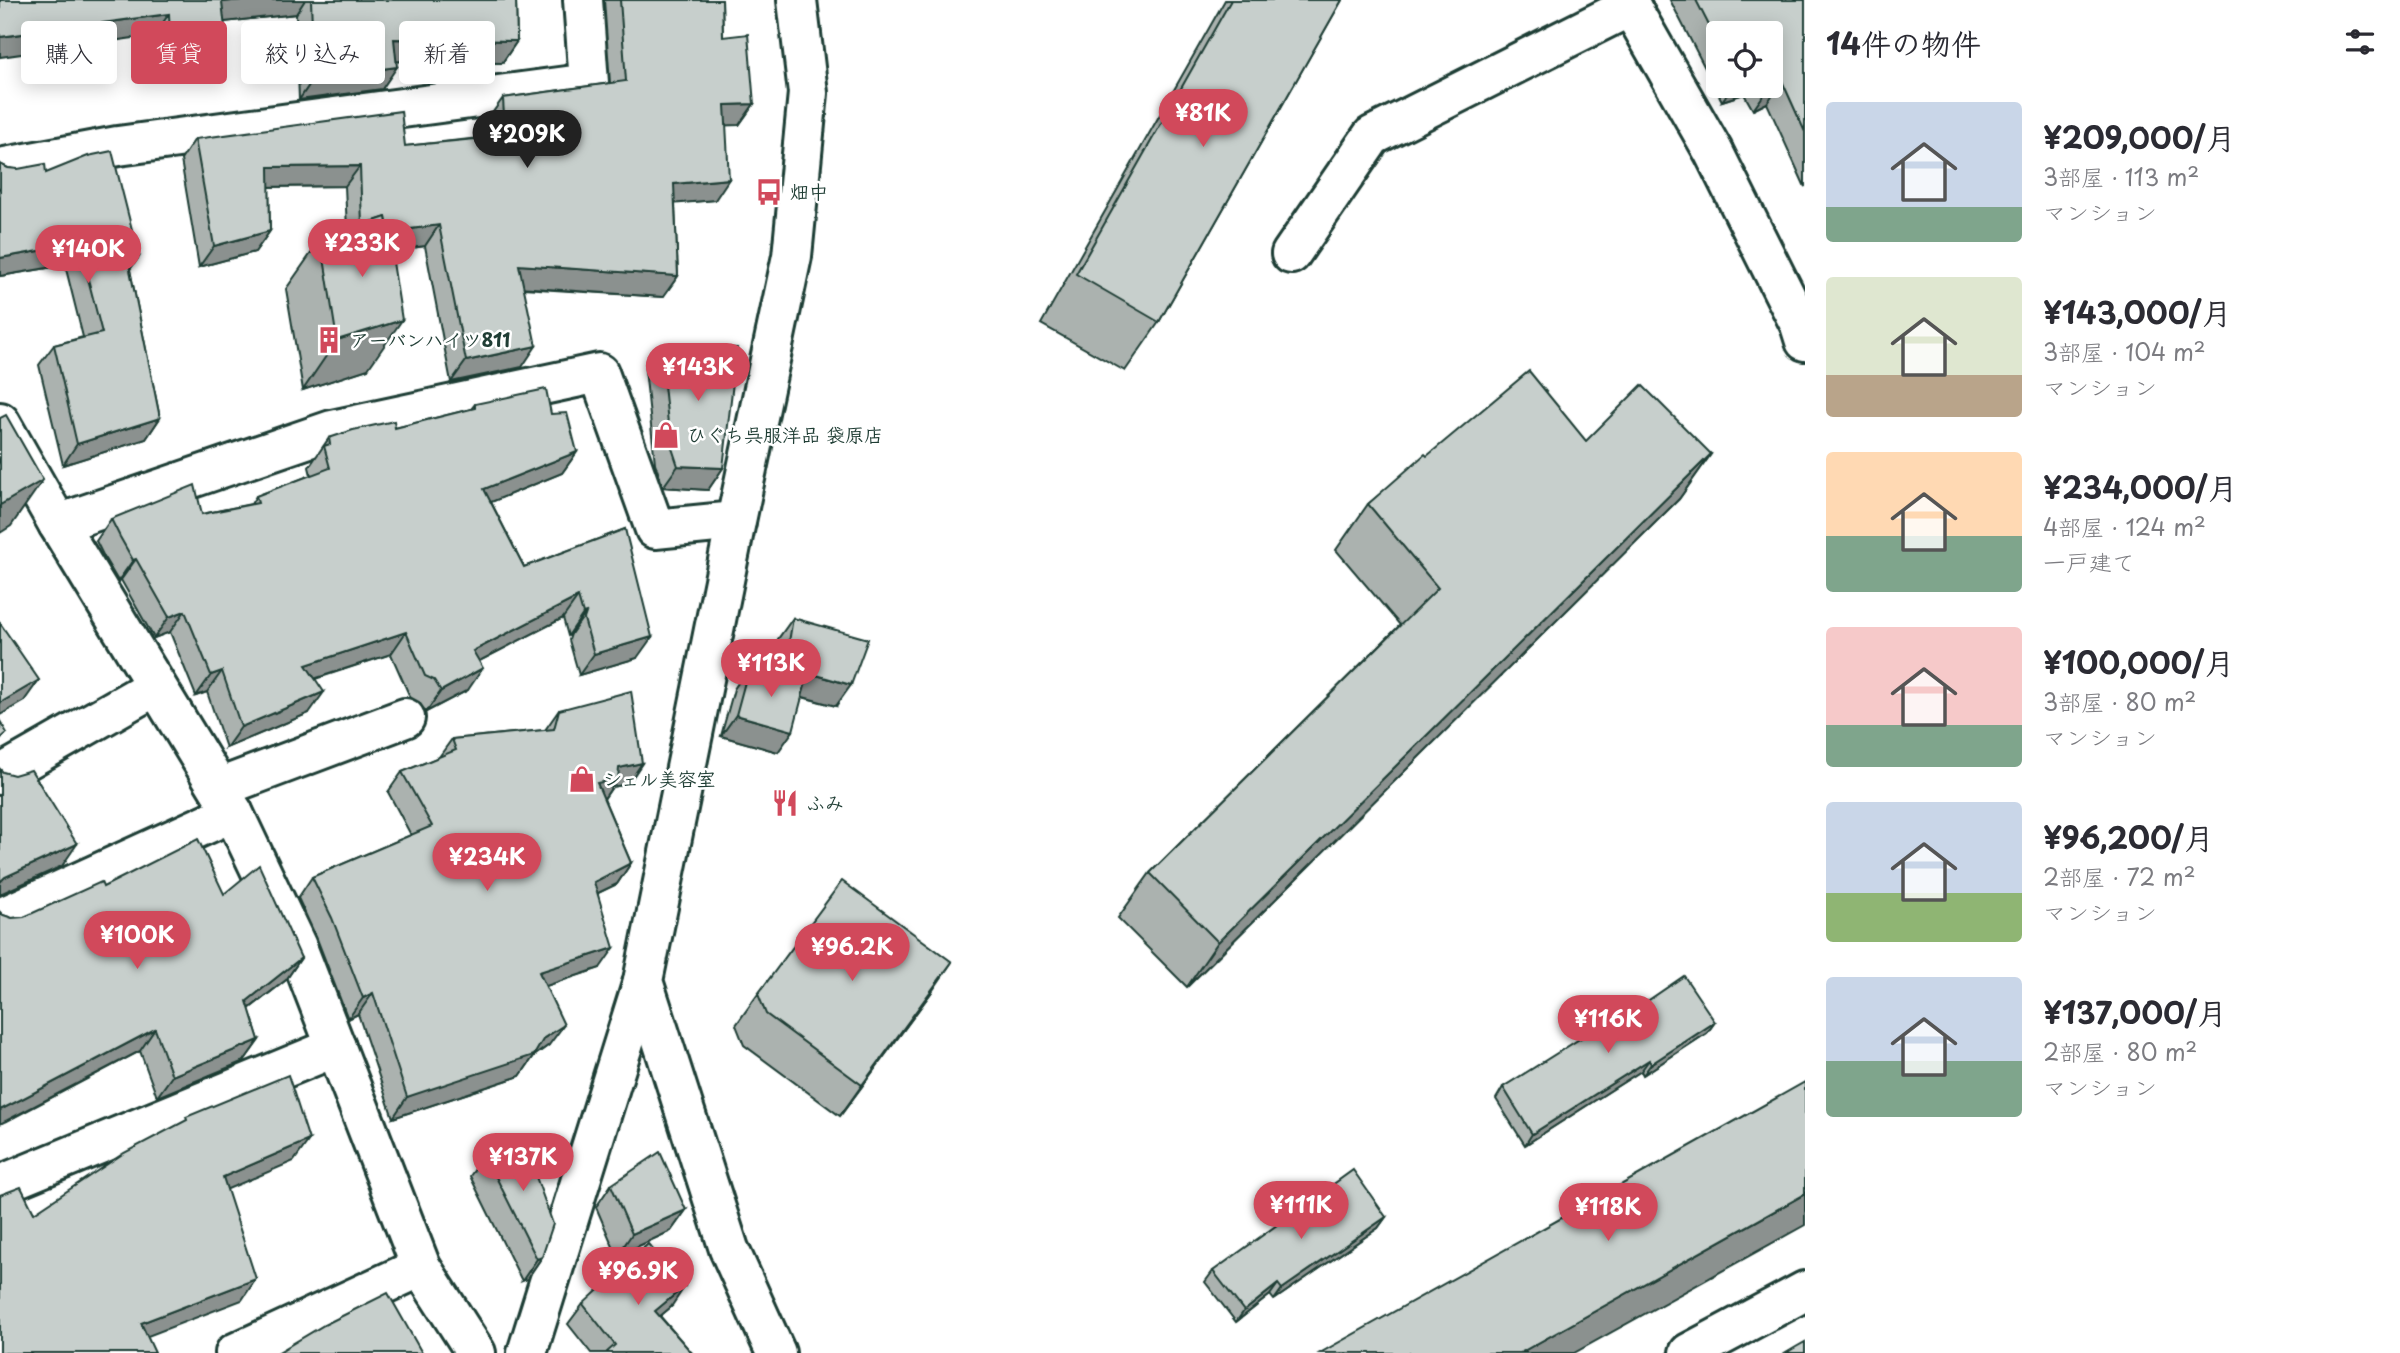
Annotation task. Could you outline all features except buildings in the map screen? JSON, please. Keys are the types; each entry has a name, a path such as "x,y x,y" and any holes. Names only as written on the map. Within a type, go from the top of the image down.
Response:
{"street":[{"path":"0,168 118,146 589,83 583,0"},
{"path":"527,1353 643,981 792,256 808,93 797,0"},
{"path":"1291,254 1372,136 1629,3 1713,151 1800,325 1805,341"},
{"path":"58,524 332,430 599,373 655,529 736,521"},
{"path":"0,422 58,524 226,800 297,947 421,1267 476,1353"},
{"path":"0,775 156,686"},
{"path":"0,918 226,800 405,718"},
{"path":"643,981 729,1249 776,1353"},
{"path":"12,1180 335,1047"},
{"path":"235,1353 421,1267"},
{"path":"1689,1353 1805,1291"}],"place":[{"name":"畑中","path":"769,192"},
{"name":"アーバンハイツ811","path":"329,340"},
{"name":"ひぐち呉服洋品 袋原店","path":"666,435"},
{"name":"シェル美容室","path":"582,779"},
{"name":"ふみ","path":"785,803"}]}
